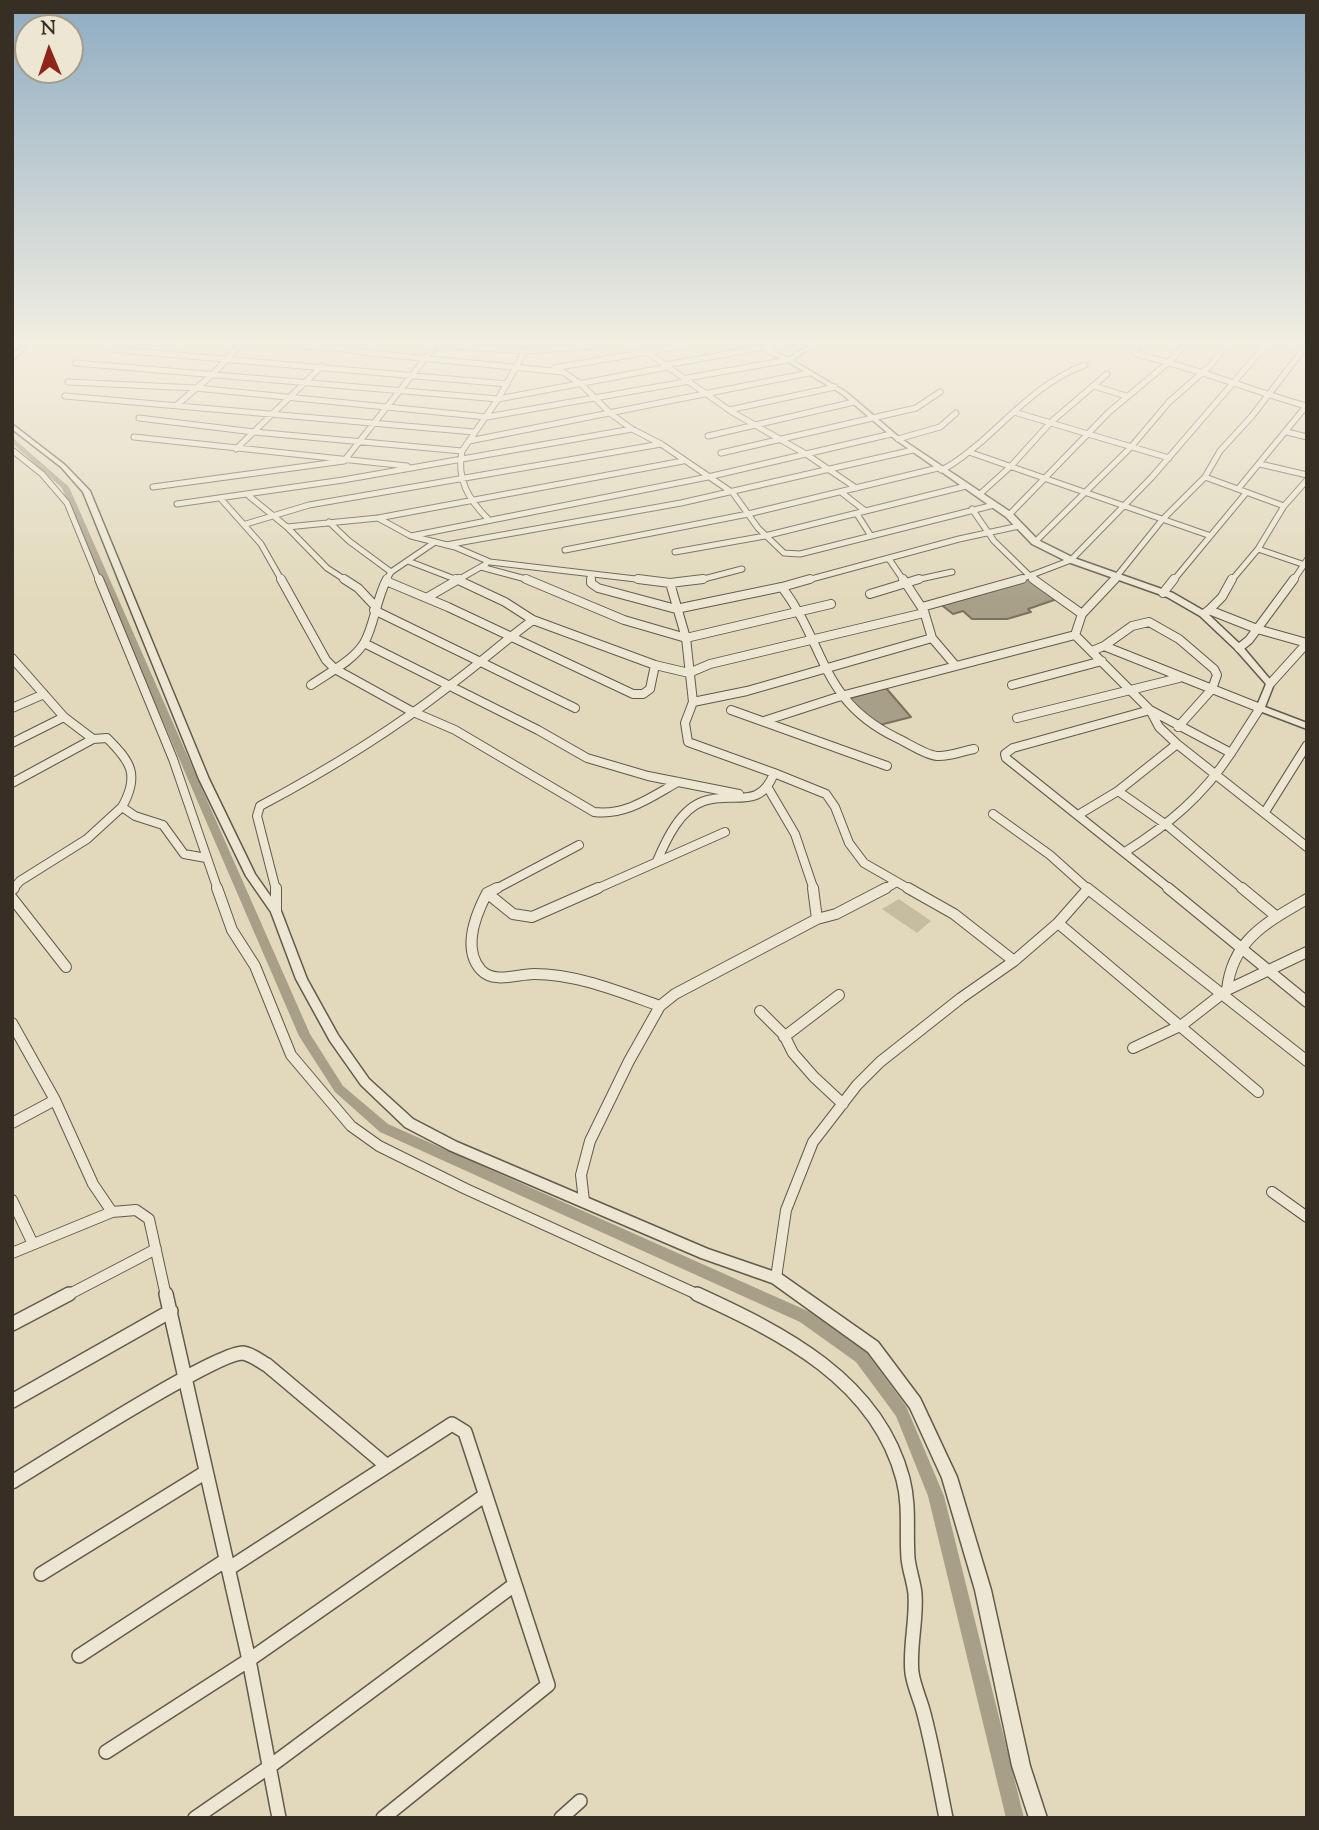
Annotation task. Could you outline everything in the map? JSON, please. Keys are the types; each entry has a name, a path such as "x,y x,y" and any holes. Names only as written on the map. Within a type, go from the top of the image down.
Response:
{"street":[{"path":"19,431 63,466 86,491 204,779 251,876 276,911 302,979 334,1038 365,1082 409,1123 453,1146 706,1254 776,1278 873,1347 915,1403 949,1477 961,1515 983,1590 1021,1766 1038,1818"},
{"path":"249,431 462,452"},
{"path":"153,487 344,461 367,431"},
{"path":"466,431 474,432 459,461 462,480 471,502 488,519"},
{"path":"470,441 520,431"},
{"path":"177,503 249,496 619,431"},
{"path":"637,431 661,444 733,493 765,536 784,553 791,554 871,536 994,505"},
{"path":"708,436 726,431"},
{"path":"769,431 856,488"},
{"path":"721,453 815,431"},
{"path":"889,431 939,469 1009,515 1035,542 1070,560 1163,593 1206,612 1307,643 1270,684 1260,708 1217,778 1168,826 1125,852"},
{"path":"411,536 923,431"},
{"path":"565,550 748,514 950,467 992,431"},
{"path":"980,494 1043,431"},
{"path":"1076,431 1169,458"},
{"path":"1009,515 1091,431"},
{"path":"1035,542 1144,431"},
{"path":"408,561 505,602 533,620 655,665 689,673 710,664 923,610 1030,577 1070,560 1169,458 1190,431"},
{"path":"1075,635 1082,614 1118,576 1162,520 1205,477 1220,451 1237,431"},
{"path":"236,449 254,432"},
{"path":"1163,593 1287,432 1307,437"},
{"path":"134,437 419,468"},
{"path":"246,524 269,514 317,503 661,444"},
{"path":"12,450 48,479 67,503 173,759 232,930 255,966 291,1055 351,1126 379,1146 466,1189 756,1322 809,1352 842,1380 868,1409 888,1441 902,1476 909,1508 908,1558 916,1609 912,1672 924,1712 946,1818"},
{"path":"446,545 554,528 733,493 914,450"},
{"path":"969,452 1208,536"},
{"path":"287,527 379,518 683,461"},
{"path":"1206,612 1258,549 1284,506 1307,477 1260,464"},
{"path":"1205,477 1284,506"},
{"path":"675,552 765,536 967,486"},
{"path":"841,492 864,510"},
{"path":"249,496 287,527 327,568 358,588 375,608 575,708"},
{"path":"221,499 261,544 326,660 335,669 411,711 464,735 594,812 604,815 618,813 678,782"},
{"path":"972,509 985,533 1030,577 1082,614"},
{"path":"857,514 871,536"},
{"path":"379,518 411,536 446,545 490,562 670,583 696,581 742,569"},
{"path":"329,522 391,572"},
{"path":"592,575 591,583 598,588 676,609 782,587 1019,526"},
{"path":"311,685 335,669 364,643 375,608 391,572 435,542"},
{"path":"1239,648 1257,629 1305,566 1258,549"},
{"path":"889,559 923,610 932,638 955,665"},
{"path":"428,597 490,562"},
{"path":"481,567 540,583 624,621 686,638 831,604"},
{"path":"870,594 906,582 952,572"},
{"path":"386,581 428,597 508,637 634,694 643,694 650,689 655,665"},
{"path":"670,583 686,638 694,702 685,723 688,742 826,794 835,807 849,843 864,863 895,883 954,914 1014,961"},
{"path":"782,587 800,611 825,668 841,696 871,725 930,754 942,756 974,749"},
{"path":"1206,612 1270,684"},
{"path":"276,911 276,884 257,816 260,806 329,769 450,686 479,660 533,620"},
{"path":"1092,651 1138,623 1149,622 1180,640 1214,670 1217,675 1212,690 1178,727"},
{"path":"1075,635 1150,710 1231,753"},
{"path":"764,721 841,696 1075,635"},
{"path":"694,702 747,691 932,638"},
{"path":"364,643 538,730 587,758 617,769 753,797"},
{"path":"1104,646 1307,726"},
{"path":"12,658 64,717 93,739"},
{"path":"1012,685 1102,661"},
{"path":"12,673 23,669"},
{"path":"1017,718 1180,678"},
{"path":"12,708 44,694"},
{"path":"731,709 887,765"},
{"path":"1150,710 1159,727 1177,744 1307,847"},
{"path":"1150,710 1013,748 1005,754 1017,770 1125,852 1307,1002"},
{"path":"12,743 64,717"},
{"path":"12,783 93,739 107,738 132,768 134,785 122,807 107,825 90,839 20,881 12,890"},
{"path":"1078,816 1118,791 1177,744"},
{"path":"1265,813 1307,745"},
{"path":"657,861 664,841 700,802 753,797 768,788 774,773"},
{"path":"768,788 811,868 817,919"},
{"path":"1118,791 1168,826 1277,917"},
{"path":"122,807 135,816 155,820 163,825 184,854 206,858"},
{"path":"993,814 1050,855 1088,889 1224,992 1307,1061"},
{"path":"487,893 513,914 532,917 725,832"},
{"path":"579,845 487,893 471,943 481,970 498,977 534,974 591,983 660,1006"},
{"path":"584,1201 581,1175 590,1141 660,1006 675,994 817,919 835,914 895,883"},
{"path":"776,1278 786,1210 813,1142 857,1085 880,1062 961,998 1014,961 1058,923 1088,889"},
{"path":"12,898 16,911 66,967"},
{"path":"1224,992 1226,971 1245,941 1307,899"},
{"path":"1058,923 1182,1025 1258,1092"},
{"path":"1133,1048 1182,1025 1224,992 1307,952"},
{"path":"784,1037 839,995"},
{"path":"760,1011 784,1037 793,1053 814,1077 843,1104"},
{"path":"12,1023 16,1038 55,1100 93,1184 112,1212"},
{"path":"12,1123 55,1100"},
{"path":"1272,1192 1307,1217"},
{"path":"12,1200 33,1244"},
{"path":"12,1253 112,1212 136,1210 149,1219 250,1660 279,1818"},
{"path":"12,1324 156,1249"},
{"path":"12,1401 172,1311"},
{"path":"12,1482 186,1378 232,1355 246,1353 267,1365 387,1466"},
{"path":"79,1656 452,1424 465,1432 548,1685 383,1818"},
{"path":"41,1574 206,1472"},
{"path":"106,1752 250,1660 484,1496"},
{"path":"195,1818 269,1767 514,1585"},
{"path":"561,1818 580,1801"}],"shaded area":[{"path":"1029,579 1057,599 1028,609 1031,612 1007,619 972,619 963,611 953,614 939,603"},
{"path":"886,688 911,717 872,727 847,699"},
{"path":"899,899 931,921 917,933 882,909"}],"waterway":[{"path":"12,439 65,487 305,1036 339,1089 384,1128 805,1317 861,1357 901,1411 936,1496 1015,1818"}]}
